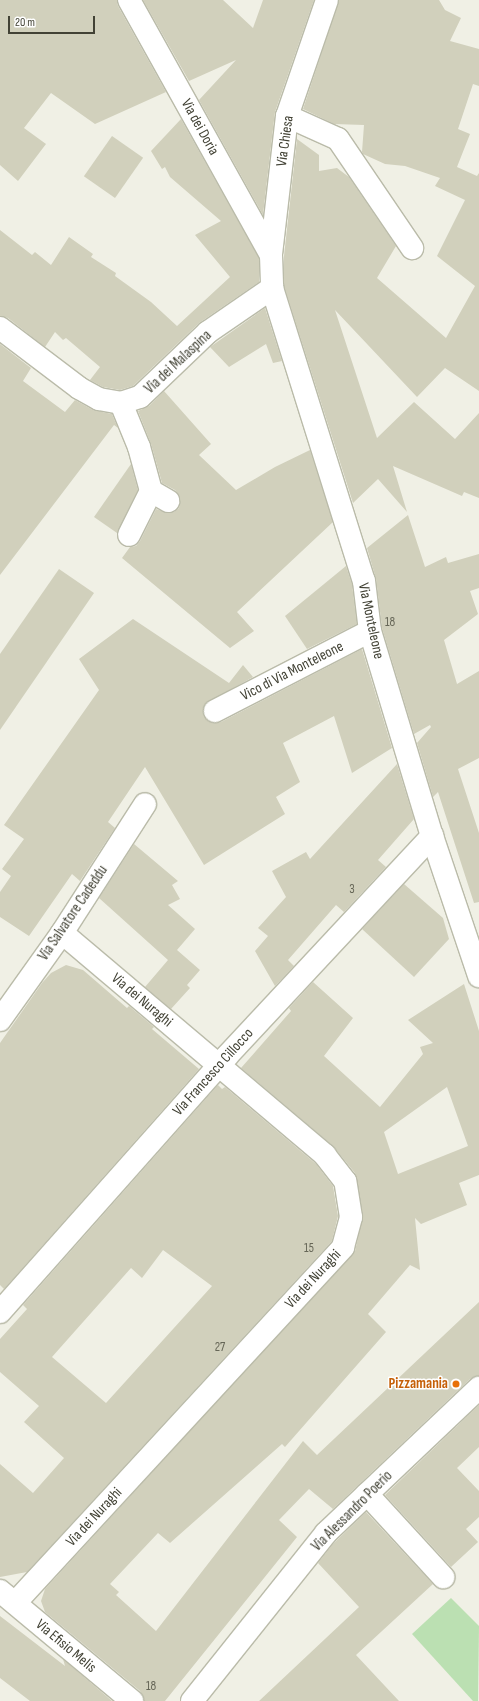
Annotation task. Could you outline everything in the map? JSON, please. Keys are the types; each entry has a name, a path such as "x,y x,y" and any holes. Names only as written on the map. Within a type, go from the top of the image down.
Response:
{"street":[{"name":"Via dei Doria","path":"129,0 271,255"},
{"name":"Via Chiesa","path":"272,288 271,255 287,116 326,0"},
{"path":"287,116 338,138 412,248"},
{"name":"Via dei Malaspina","path":"0,328 79,388 99,399 122,403 140,397 208,332 272,288"},
{"name":"Via Monteleone","path":"272,288 364,581 370,631 432,836 479,976"},
{"path":"122,403 160,496 129,536"},
{"name":"Vico di Via Monteleone","path":"215,711 370,631"},
{"name":"Via Salvatore Cadeddu","path":"0,1020 62,933 145,804"},
{"name":"Via Francesco Cillocco","path":"0,1311 219,1064 432,836"},
{"name":"Via dei Nuraghi","path":"8,1597 343,1247 351,1217 346,1181 325,1155 62,933"},
{"name":"Via Alessandro Poerio","path":"192,1701 326,1533 479,1388"},
{"path":"367,1494 443,1577"},
{"name":"Via Efisio Melis","path":"8,1597 132,1701"}],"green space":[{"path":"451,1598 479,1626 478,1701 473,1701 412,1634"}],"building":[{"path":"0,0 117,0 118,6 166,92 95,124 51,93 24,128 46,144 18,181 0,165"},
{"path":"143,0 223,0 253,28 263,0 314,0 275,112 263,215 199,100 236,60 189,81"},
{"path":"339,0 439,0 445,10 461,18 450,41 479,49 479,86 473,84 458,129 470,134 457,167 477,176 479,173 479,391 445,368 417,397 335,310 377,438 414,402 455,439 479,413 479,498 464,492 462,496 393,466 407,512 378,479 353,503 284,286 284,256 297,139 319,155 319,171 337,168 349,177 396,246 377,278 446,338 475,286 437,256 465,200 435,186 440,178 405,166 385,164 363,154 364,125 334,124 303,109"},
{"path":"181,119 259,258 259,282 199,323 133,386 120,390 103,387 90,380 100,367 66,338 63,340 55,332 45,347 8,318 0,316 0,230 32,255 35,252 51,265 69,237 93,254 91,257 116,273 115,276 151,302 177,326 230,277 195,235 221,221 170,177 165,167 162,169 151,151"},
{"path":"112,136 143,158 115,198 84,176"},
{"path":"265,308 282,361 273,363 266,344 229,367 210,347"},
{"path":"0,344 31,368 23,381 65,412 75,400 93,410 112,414 118,428 114,425 0,575"},
{"path":"164,391 211,444 199,455 236,490 275,467 310,450 333,522 237,612 254,631 230,648 122,558 130,547 136,546 140,541 156,509 168,513 174,512 179,508 179,495 175,490 162,483 151,444 138,411 149,406"},
{"path":"131,464 138,490 117,533 94,517"},
{"path":"408,515 425,567 446,557 448,563 479,554 479,588 470,591 478,614 444,640 457,684 479,671 479,758 458,769 479,833 479,902 474,903 438,792 433,797 417,743 431,727 430,725 414,734 382,628 376,579 367,548"},
{"path":"346,566 352,584 357,624 307,649 285,616"},
{"path":"59,569 94,593 0,730 0,654"},
{"path":"133,619 229,683 243,665 253,677 205,704 203,710 204,716 208,721 214,723 221,722 362,649 392,748 352,773 334,716 283,743 300,782 276,797 285,814 204,865 145,767 108,822 115,828 80,881 72,874 29,936 0,917 0,892 11,876 2,869 24,839 4,825 99,690 79,659"},
{"path":"397,764 414,819 378,860 386,867 344,912 336,905 288,960 294,966 275,986 255,951 268,936 258,928 286,897 272,871 306,852 310,859"},
{"path":"134,844 178,881 172,885 180,899 168,905 195,929 177,950 200,970 187,985 190,988 171,1009 145,987 168,960 99,898"},
{"path":"404,884 443,918 449,939 414,977 362,929"},
{"path":"66,965 83,970 127,1008 129,1006 154,1027 152,1029 199,1069 4,1289 0,1285 0,1043 42,983 51,973"},
{"path":"313,982 353,1018 324,1056 380,1107 423,1054 420,1047 433,1043 408,1020 464,984 479,1031 479,1175 459,1183 467,1205 421,1224 415,1218 420,1270 410,1265 368,1314 386,1332 285,1447 282,1444 170,1543 158,1533 110,1584 119,1592 116,1595 156,1631 303,1441 317,1455 479,1302 479,1376 470,1379 333,1509 309,1489 279,1520 297,1537 165,1701 144,1701 140,1691 45,1612 41,1601 45,1589 355,1251 363,1215 355,1173 333,1146 241,1068 291,1011 289,1008","holes":["447,1087 468,1146 398,1174 384,1132"]},
{"path":"218,1085 222,1089 225,1087 316,1164 333,1186 338,1216 332,1241 27,1572 0,1577 0,1464 33,1493 64,1458 24,1422 39,1406 0,1372 0,1339 27,1309 23,1305","holes":["163,1250 212,1286 106,1403 52,1357 131,1268 142,1278"]},
{"path":"479,1405 479,1447 457,1468 479,1491 479,1517 466,1529 478,1542 451,1567 385,1495"},
{"path":"366,1512 433,1584 356,1655 399,1701 259,1701 359,1607 318,1563 333,1544"},
{"path":"0,1616 65,1666 63,1659 112,1701 30,1701 0,1678"}],"place":[{"name":"Pizzamania","path":"456,1384"}]}
